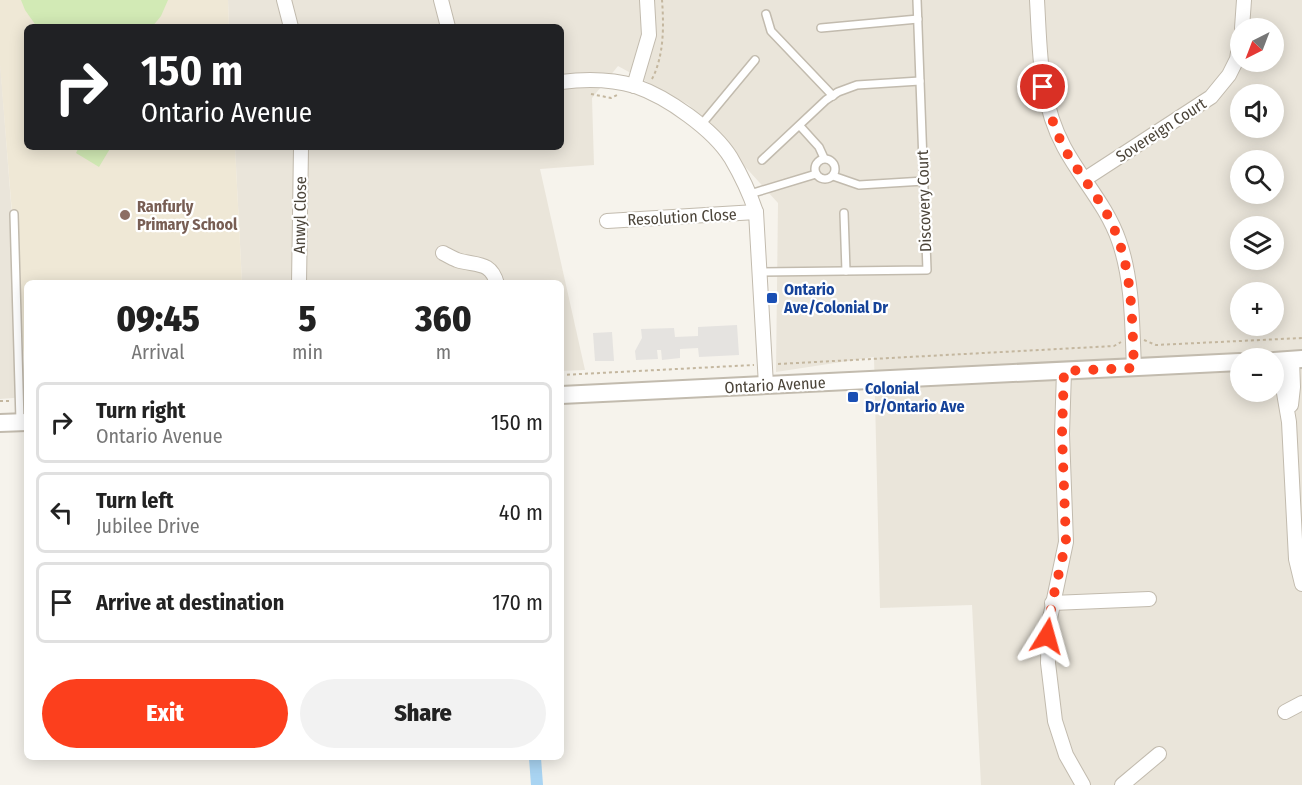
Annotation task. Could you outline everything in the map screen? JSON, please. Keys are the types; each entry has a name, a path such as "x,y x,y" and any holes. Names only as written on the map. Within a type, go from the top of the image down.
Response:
{"street":[{"path":"284,0 290,24"},
{"path":"441,0 447,24"},
{"path":"634,86 649,35 647,0"},
{"path":"1037,0 1041,68 1049,110 1065,148 1105,212 1120,243 1129,288 1134,368"},
{"path":"1243,18 1244,0"},
{"name":"Sovereign Court","path":"1085,179 1211,97 1230,72"},
{"path":"564,82 590,79 634,86 669,102 701,125 730,156 750,194 756,212 766,386"},
{"name":"Anwyl Close","path":"299,280 301,150"},
{"name":"Resolution Close","path":"607,221 756,212"},
{"path":"443,253 456,260 486,267 495,275 496,280"},
{"path":"1287,360 1293,387 1290,422 1296,559 1302,584"},
{"name":"Ontario Avenue","path":"564,395 1230,363"},
{"path":"1060,371 1066,542 1047,636 1051,704 1066,754 1083,785"},
{"path":"0,423 24,422"},
{"path":"1052,603 1149,599"},
{"path":"1285,711 1302,703"},
{"path":"1122,785 1159,754"}],"lane":[{"name":"Discovery Court","path":"759,272 927,270 917,0"},
{"path":"766,14 771,31 833,96"},
{"path":"820,28 918,19"},
{"path":"701,125 755,60"},
{"path":"762,160 833,96 857,85 920,81"},
{"path":"800,126 819,147 824,158 836,166 833,176"},
{"path":"816,174 816,164 824,158"},
{"path":"750,194 816,174 824,179 833,176 859,185 924,181"},
{"path":"844,213 846,271"},
{"path":"14,214 24,422"}],"path":[{"path":"588,94 611,98 620,94"},
{"path":"564,375 1114,346 1122,340 1145,340 1156,345 1302,338"}],"shaded area":[{"name":"Ranfurly Primary School","path":"0,0 228,0 229,24 24,24 24,150 235,150 242,280 24,280 24,360 0,65"},
{"path":"228,0 1302,0 1302,785 981,785 972,605 880,608 874,357 776,372 778,203 689,105 618,66 592,98 594,165 540,169 585,370 564,371 564,280 242,280 235,150 564,150 564,24 229,24"},
{"path":"0,61 24,371 24,397 0,399"},
{"path":"737,325 739,355 699,357 698,348 680,349 680,358 662,360 661,350 657,350 658,359 636,360 635,351 642,338 641,329 674,328 675,337 698,336 698,327"},
{"path":"612,332 614,361 595,361 593,333"}],"green space":[{"path":"21,0 168,0 154,24 35,24"},
{"path":"78,150 109,150 99,167 76,153"}],"waterway":[{"path":"535,760 537,785"}],"place":[{"name":"Ranfurly Primary School","path":"125,215"},
{"name":"Ontario Ave/Colonial Dr","path":"772,298"},
{"name":"Colonial Dr/Ontario Ave","path":"853,397"}],"route":[{"path":"1043,87 1055,128 1105,212 1120,243 1129,288 1134,368 1064,371 1062,434 1066,542 1047,636"}]}
